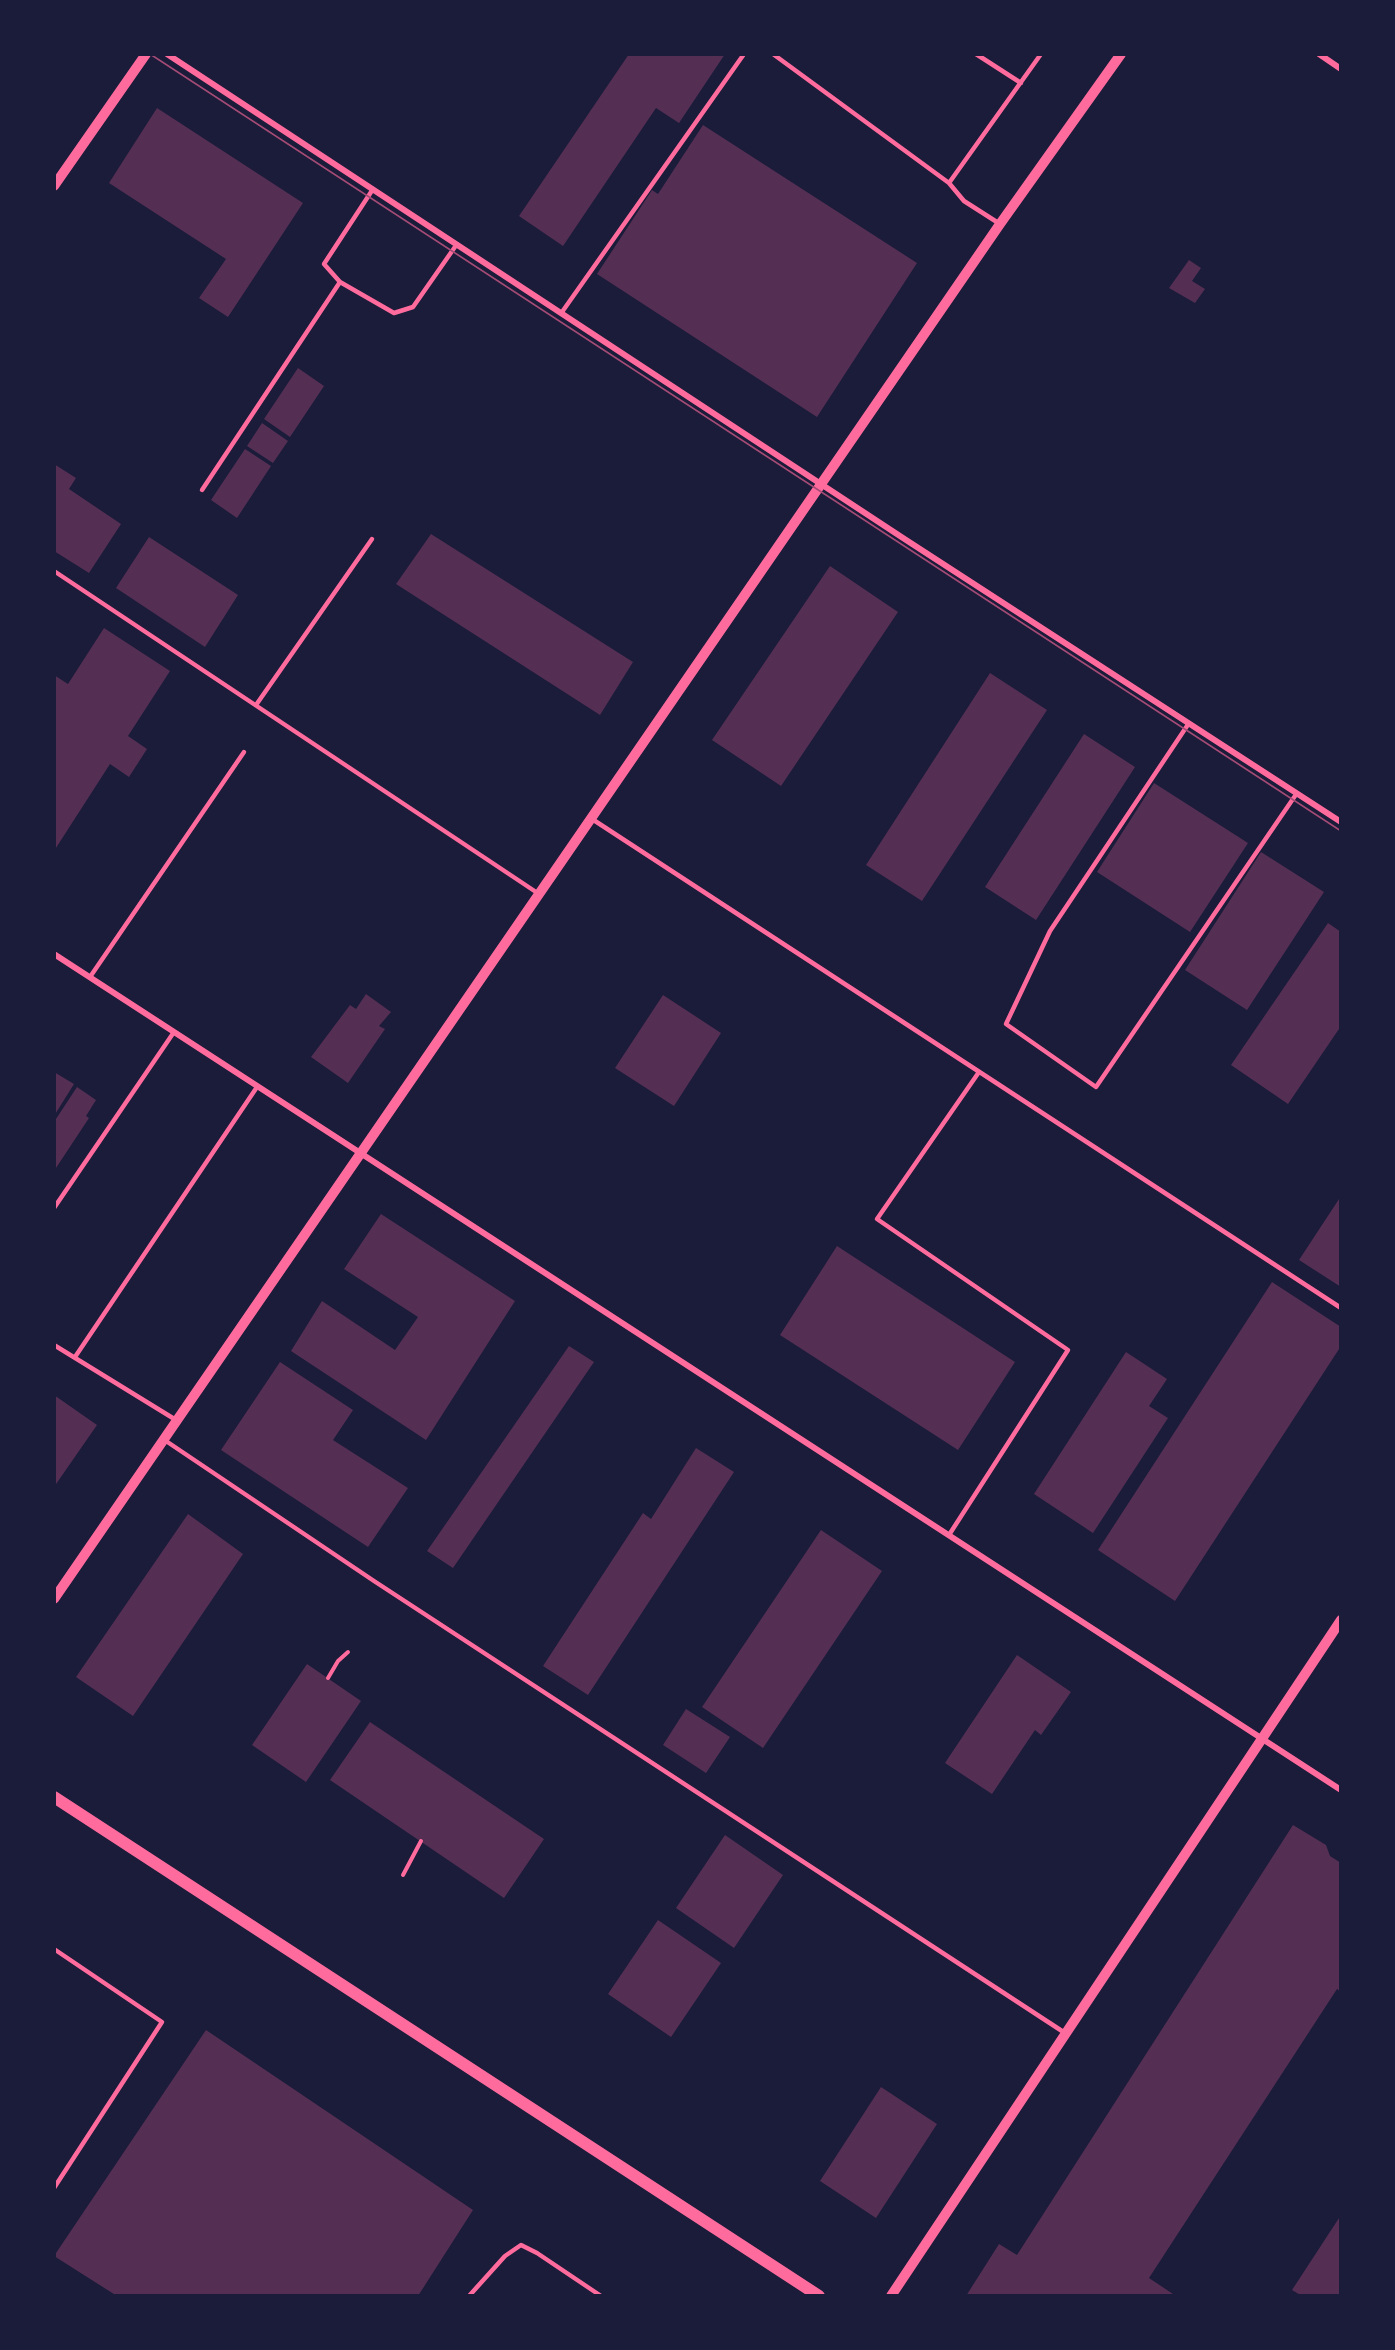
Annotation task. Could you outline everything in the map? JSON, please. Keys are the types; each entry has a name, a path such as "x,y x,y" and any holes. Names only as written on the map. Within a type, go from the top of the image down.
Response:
{"main road":[{"path":"54,1797 819,2296"}],"street":[{"path":"54,186 146,54"},
{"path":"167,54 1341,822"},
{"path":"54,1599 823,485 1000,224 1121,54"},
{"path":"1319,54 1341,69"},
{"path":"54,954 1341,1790"},
{"path":"891,2296 1341,1620"}],"lane":[{"path":"562,312 744,54"},
{"path":"773,54 949,183 964,201 1000,224"},
{"path":"976,54 1021,83"},
{"path":"949,183 1041,54"},
{"path":"373,189 324,264 340,282 394,313 414,307 457,243"},
{"path":"202,490 340,282"},
{"path":"256,705 372,539"},
{"path":"54,571 539,894"},
{"path":"1189,723 1050,931 1006,1024 1096,1087 1297,794"},
{"path":"90,977 244,752"},
{"path":"591,819 1341,1308"},
{"path":"54,1208 174,1032"},
{"path":"949,1535 1068,1350 877,1219 979,1072"},
{"path":"75,1357 257,1087"},
{"path":"54,1345 176,1420"},
{"path":"163,1439 374,1581 1065,2033"},
{"path":"54,1949 162,2022 54,2188"},
{"path":"469,2296 505,2256 521,2245 537,2253 601,2296"}],"path":[{"path":"328,1678 338,1661 348,1652"},
{"path":"403,1875 421,1841"}],"building":[{"path":"629,54 725,54 679,123 656,108 563,246 519,216"},
{"path":"157,108 303,203 228,317 199,298 226,259 109,183"},
{"path":"703,125 917,263 817,417 597,274 652,190 658,194"},
{"path":"1189,260 1201,268 1192,281 1205,289 1195,303 1169,288"},
{"path":"298,368 324,386 290,437 264,419"},
{"path":"262,423 288,441 273,463 247,446"},
{"path":"245,449 271,466 237,518 211,500"},
{"path":"54,464 76,478 69,489 121,524 89,573 54,551"},
{"path":"431,534 633,662 600,715 396,584"},
{"path":"149,537 238,595 205,647 116,588"},
{"path":"830,566 898,612 781,786 712,740"},
{"path":"104,628 170,671 128,736 147,749 129,777 110,764 54,851 54,675 68,684"},
{"path":"990,673 1047,710 922,901 866,865"},
{"path":"1084,734 1135,767 1036,920 985,887"},
{"path":"1154,783 1248,843 1190,932 1097,872"},
{"path":"1261,852 1324,892 1247,1010 1185,970"},
{"path":"1328,923 1341,932 1341,1026 1288,1104 1231,1065"},
{"path":"366,994 391,1012 379,1026 385,1029 348,1083 311,1057 350,1005 356,1009"},
{"path":"663,995 721,1033 674,1106 615,1068"},
{"path":"54,1072 74,1084 54,1116"},
{"path":"77,1087 96,1100 86,1116 89,1118 54,1171 54,1122"},
{"path":"1341,1196 1341,1287 1299,1260"},
{"path":"381,1214 515,1301 426,1440 291,1351 322,1301 395,1350 418,1317 344,1269"},
{"path":"837,1246 1015,1362 958,1450 780,1335"},
{"path":"1272,1282 1341,1327 1341,1346 1175,1601 1098,1550"},
{"path":"569,1346 594,1362 453,1568 427,1551"},
{"path":"1126,1352 1167,1379 1149,1406 1168,1418 1093,1533 1034,1494"},
{"path":"280,1362 353,1410 333,1440 408,1488 368,1547 221,1450"},
{"path":"54,1395 97,1425 54,1487"},
{"path":"696,1448 734,1472 588,1695 543,1666 643,1513 651,1519"},
{"path":"188,1514 243,1554 133,1716 76,1677"},
{"path":"821,1530 882,1571 763,1748 702,1707"},
{"path":"1017,1655 1071,1692 1041,1735 1035,1730 992,1794 945,1763"},
{"path":"307,1664 361,1701 306,1782 252,1745"},
{"path":"686,1709 730,1737 706,1773 663,1745"},
{"path":"370,1722 544,1839 504,1898 330,1780"},
{"path":"1293,1825 1326,1845 1330,1856 1341,1863 1341,1992 1337,1989 1149,2278 1176,2296 966,2296 999,2244 1017,2255"},
{"path":"725,1835 783,1875 734,1948 676,1908"},
{"path":"658,1920 721,1963 671,2037 608,1994"},
{"path":"206,2030 473,2210 418,2296 117,2296 54,2256"},
{"path":"881,2087 937,2124 876,2218 820,2181"},
{"path":"1341,2215 1341,2296 1302,2296 1292,2290"}],"tram line":[{"path":"150,54 1341,831"}]}
